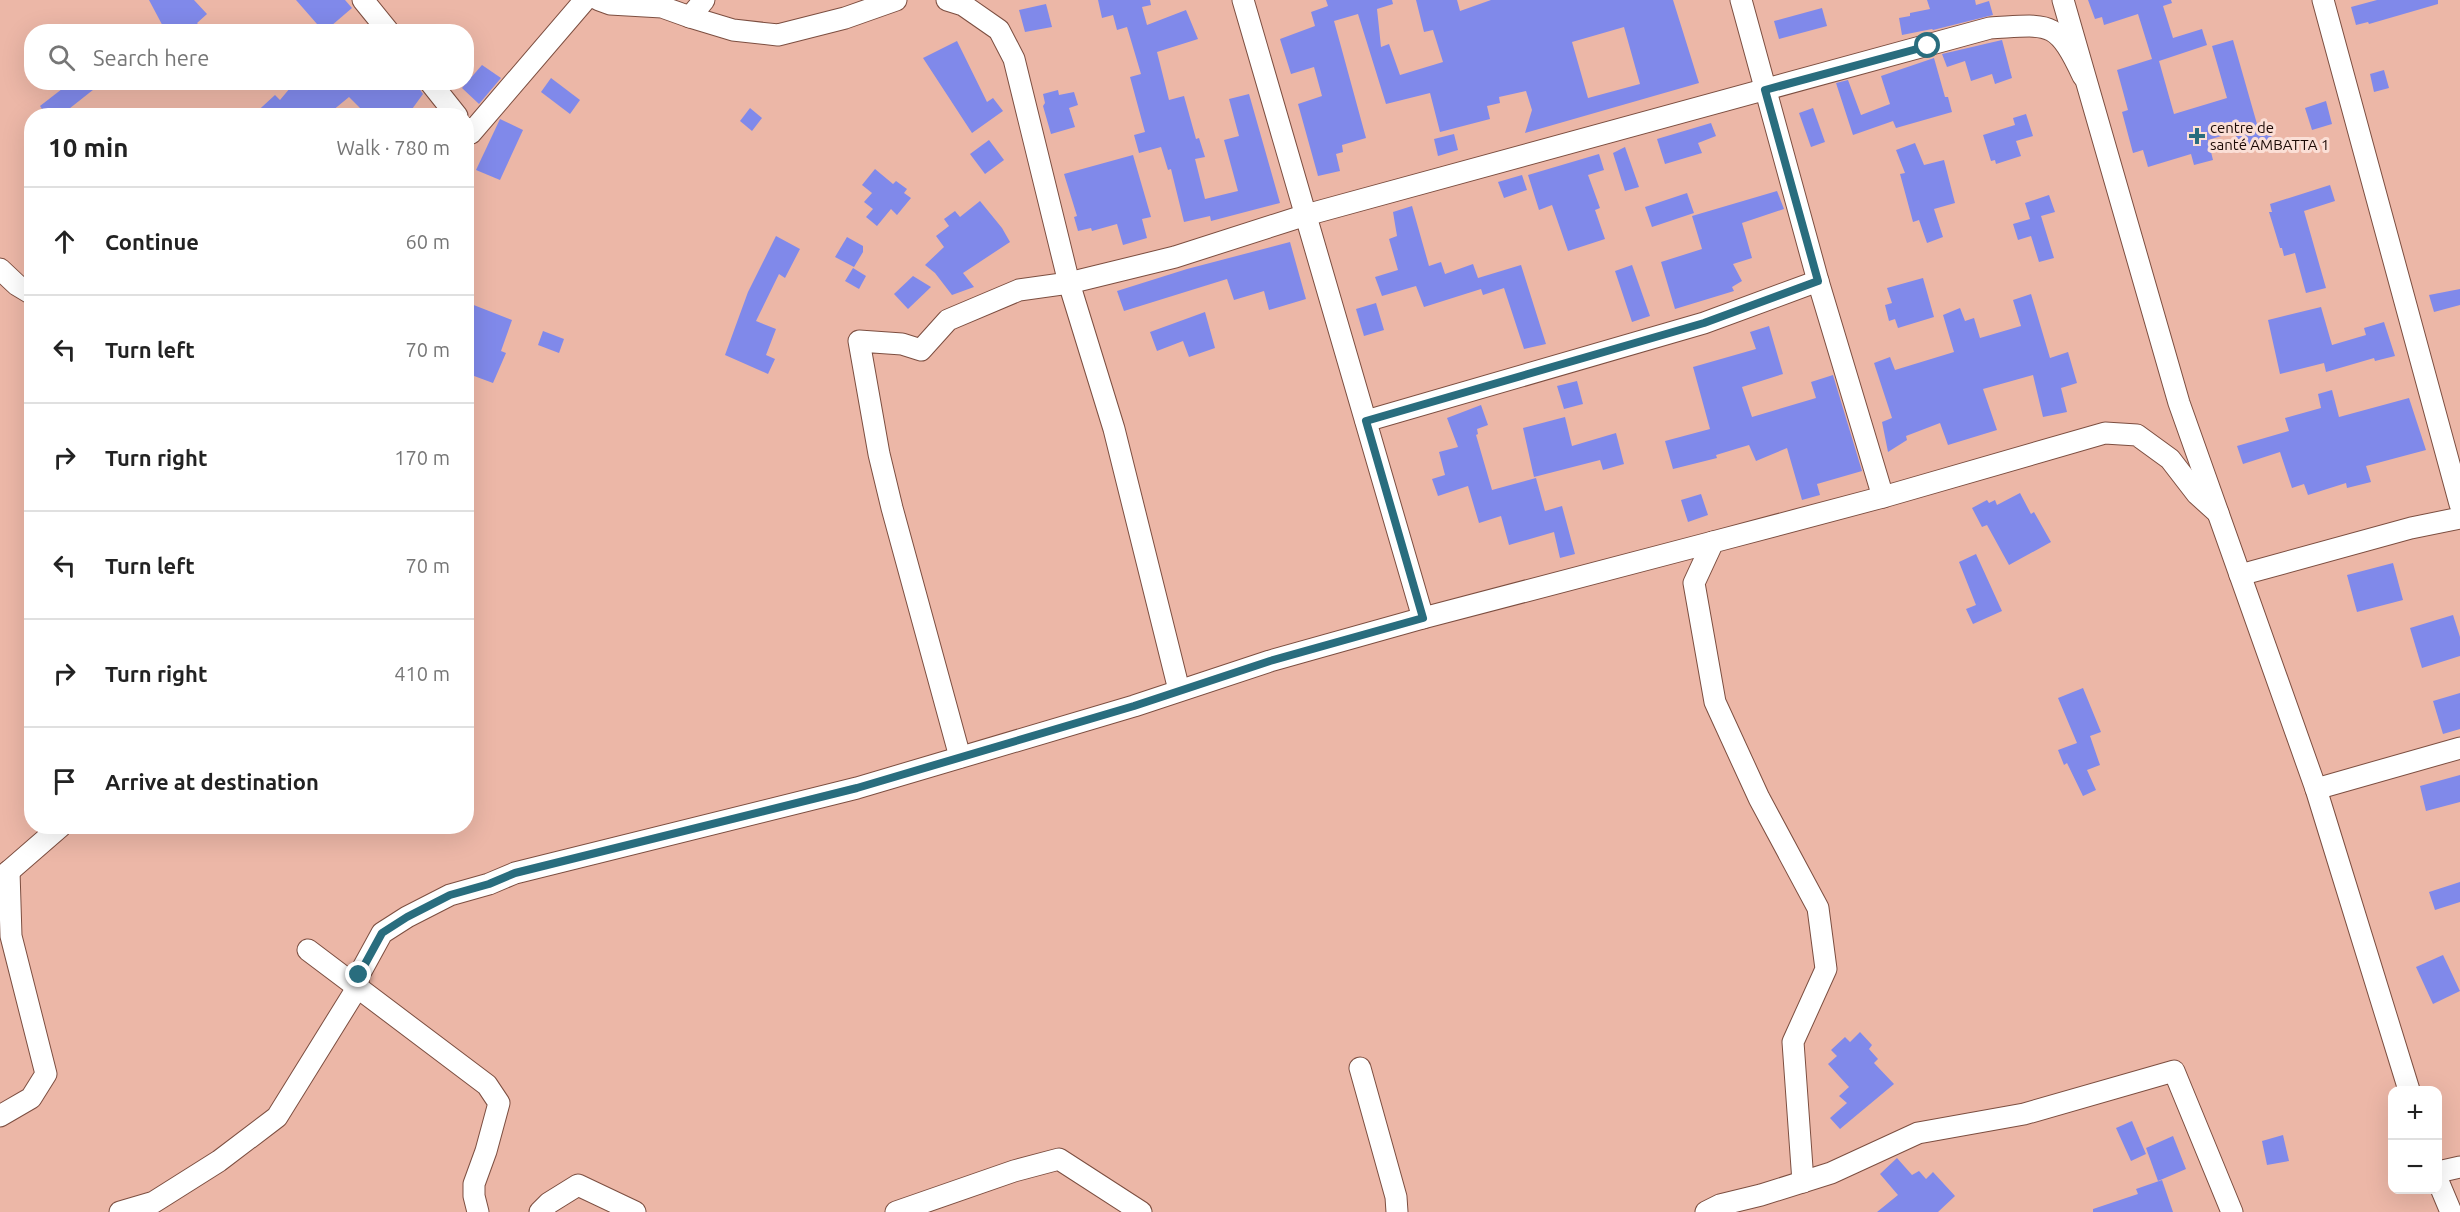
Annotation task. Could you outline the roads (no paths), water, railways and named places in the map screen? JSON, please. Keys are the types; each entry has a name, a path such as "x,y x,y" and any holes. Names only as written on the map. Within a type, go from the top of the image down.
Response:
{"street":[{"path":"363,0 382,24"},
{"path":"474,126 585,0"},
{"path":"599,0 610,4 663,8 733,30 778,35 845,18 896,0"},
{"path":"690,17 704,0"},
{"path":"947,0 963,5 999,30 1014,59 1069,283 1114,429 1179,690"},
{"path":"1741,0 1818,281 1882,497"},
{"path":"2063,0 2083,76 2179,403 2316,789 2408,1086"},
{"path":"2323,0 2460,504"},
{"path":"1248,1 1306,216 1423,618"},
{"path":"960,757 892,508 879,454 859,341 902,344 921,351 948,320 1019,290 1069,283 1175,257 1306,216 1990,28 2026,26 2053,29 2069,46 2083,76"},
{"path":"436,90 451,108"},
{"path":"0,269 24,289"},
{"path":"1366,421 1704,323 1818,281"},
{"path":"120,1212 154,1202 219,1161 276,1117 357,987 359,975 382,933 450,895 489,884 515,873 857,788 1134,706 1270,661 1423,618 1882,497 2105,434 2137,435 2170,459 2197,494 2218,513"},
{"path":"2240,575 2411,528 2460,518"},
{"path":"1713,542 1694,583 1715,702 1759,798 1818,908 1826,969 1793,1042 1803,1182"},
{"path":"2316,789 2460,748"},
{"path":"0,1116 30,1098 46,1074 11,936 5,875 52,834"},
{"path":"308,950 487,1085 499,1103 474,1184 478,1212"},
{"path":"1360,1068 1396,1197 1397,1212"},
{"path":"1706,1212 1720,1205 1831,1173 1918,1133 2024,1114 2175,1071 2232,1212"},
{"path":"896,1212 1014,1171 1059,1159 1141,1212"},
{"path":"2442,1171 2460,1167"},
{"path":"540,1212 549,1203 578,1185 634,1212"},
{"path":"1104,1190 1114,1212"},
{"path":"2442,1191 2451,1212"}],"place":[{"name":"centre de santé AMBATTA 1","path":"2197,136"}]}
